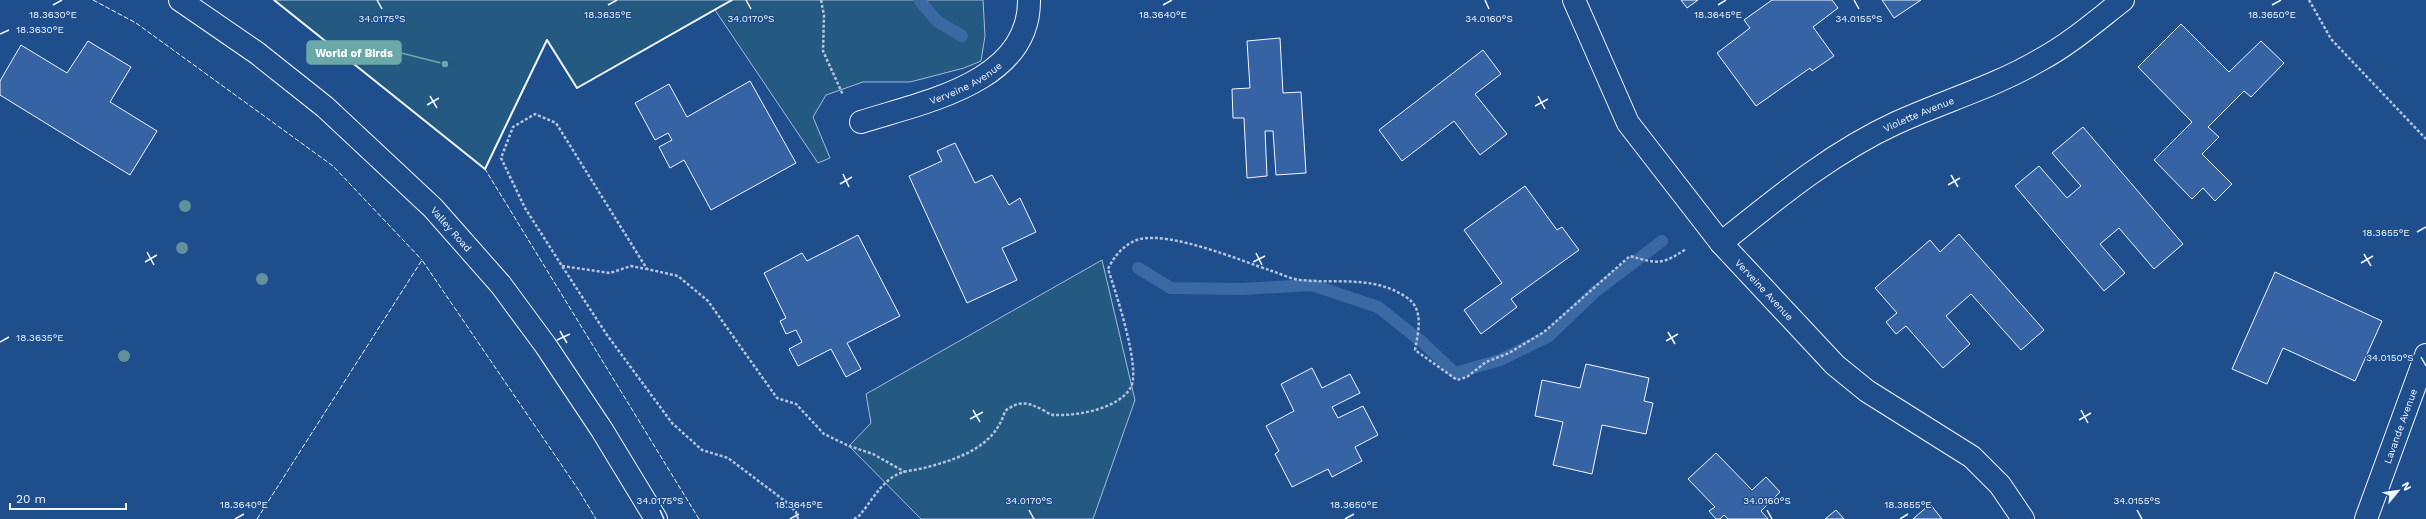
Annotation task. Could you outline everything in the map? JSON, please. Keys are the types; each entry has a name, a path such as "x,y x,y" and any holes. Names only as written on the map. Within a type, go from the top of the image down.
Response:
{"street":[{"name":"Valley Road","path":"180,0 257,53 325,107 433,208 501,285 546,346 602,430 656,519"},
{"name":"Verveine Avenue","path":"861,122 967,87 987,74 1006,59 1021,38 1029,12 1029,0"},
{"name":"Verveine Avenue","path":"1574,0 1628,123 1716,236 1835,365 1867,391 1972,457 2000,485 2023,519"},
{"name":"Violette Avenue","path":"1716,236 1821,167 1895,124 1995,84 2041,60 2123,0"},
{"name":"Lavande Avenue","path":"2366,519 2426,356"}],"path":[{"path":"821,0 824,15 823,51 840,90 861,122"},
{"path":"2309,0 2331,39 2426,138"},
{"path":"647,269 556,123 535,114 513,127 501,158 524,208 607,335 672,423 702,450 728,458 785,501 796,512 798,519"},
{"path":"854,519 859,516 885,482 899,473 959,457 983,446 1001,423 1005,410 1016,403 1032,404 1052,415 1074,414 1107,407 1125,393 1132,386 1133,366 1120,306 1108,269 1116,254 1139,239 1168,238 1299,280 1366,281 1407,297 1418,310 1419,325 1415,350 1457,380 1467,377 1486,362 1509,353 1544,332 1630,256 1649,261 1665,262 1716,236"},
{"path":"562,266 610,273 631,266 678,276 708,301 777,398 796,404 824,434 849,446 873,454 905,472"}],"shaded area":[{"path":"274,0 983,0 985,36 981,61 964,68 910,82 863,82 826,95 813,117 830,158 818,163 715,10 577,88 547,40 485,169"},
{"path":"1102,260 1135,400 1093,519 921,519 849,446 871,423 866,394"}],"building":[{"path":"1681,0 1698,0 1687,8"},
{"path":"1772,0 1832,0 1838,8 1813,27 1834,56 1812,71 1810,68 1756,106 1717,53 1750,28 1744,20"},
{"path":"1882,0 1921,0 1894,18"},
{"path":"2181,24 2229,72 2261,41 2284,63 2251,97 2244,91 2208,127 2219,137 2202,154 2232,184 2215,201 2203,188 2192,199 2154,160 2192,122 2138,67"},
{"path":"1280,38 1283,93 1301,92 1306,173 1276,175 1273,131 1265,131 1267,176 1247,178 1244,118 1233,118 1232,89 1250,88 1247,41"},
{"path":"88,41 131,67 110,102 157,131 130,175 0,95 0,81 21,45 67,73"},
{"path":"1483,50 1501,74 1475,94 1507,134 1480,155 1454,121 1402,161 1379,130"},
{"path":"750,81 796,163 711,210 684,160 670,168 659,147 672,140 668,133 655,140 635,103 669,84 687,117"},
{"path":"2083,127 2183,244 2154,269 2119,228 2100,244 2125,273 2104,291 2015,186 2039,166 2067,198 2081,186 2052,153"},
{"path":"955,143 975,183 992,175 1009,205 1020,198 1036,232 1002,248 1017,280 967,303 909,176 942,161 937,151"},
{"path":"1525,186 1557,230 1562,227 1579,250 1511,299 1517,307 1481,334 1464,310 1502,283 1464,230"},
{"path":"1959,234 2044,330 2021,350 1971,294 1946,316 1970,344 1943,368 1906,326 1896,334 1886,322 1897,313 1875,288 1930,240 1940,252"},
{"path":"858,235 900,316 847,343 861,369 846,377 831,349 798,366 789,349 802,342 796,330 786,334 780,321 786,318 764,273 802,253 807,261"},
{"path":"2275,272 2382,321 2355,381 2283,348 2267,384 2232,369"},
{"path":"1586,364 1649,378 1644,401 1653,403 1646,434 1602,425 1592,474 1553,465 1563,422 1535,416 1542,380 1580,388"},
{"path":"1312,368 1322,388 1350,374 1360,393 1332,407 1338,418 1363,406 1378,435 1355,447 1362,461 1332,477 1328,469 1292,487 1275,454 1279,451 1266,426 1294,411 1281,384"},
{"path":"1716,453 1752,490 1766,477 1780,492 1761,511 1768,519 1728,519 1724,515 1720,519 1716,519 1709,511 1715,507 1688,479"},
{"path":"1930,504 1942,519 1913,519"},
{"path":"1836,510 1844,519 1825,519"}],"waterway":[{"path":"919,0 937,21 962,36"},
{"path":"1138,268 1171,288 1241,289 1312,285 1378,307 1422,342 1455,373 1500,360 1549,336 1596,291 1662,241"}],"fence":[{"path":"93,0 136,23 333,166 422,260"},
{"path":"699,519 485,169 547,40 577,88 732,0"},
{"path":"257,519 422,260 578,489 596,519"}],"wall":[{"path":"274,0 485,169 547,40 577,88 732,0"}],"place":[{"name":"World of Birds","path":"445,64"}]}
